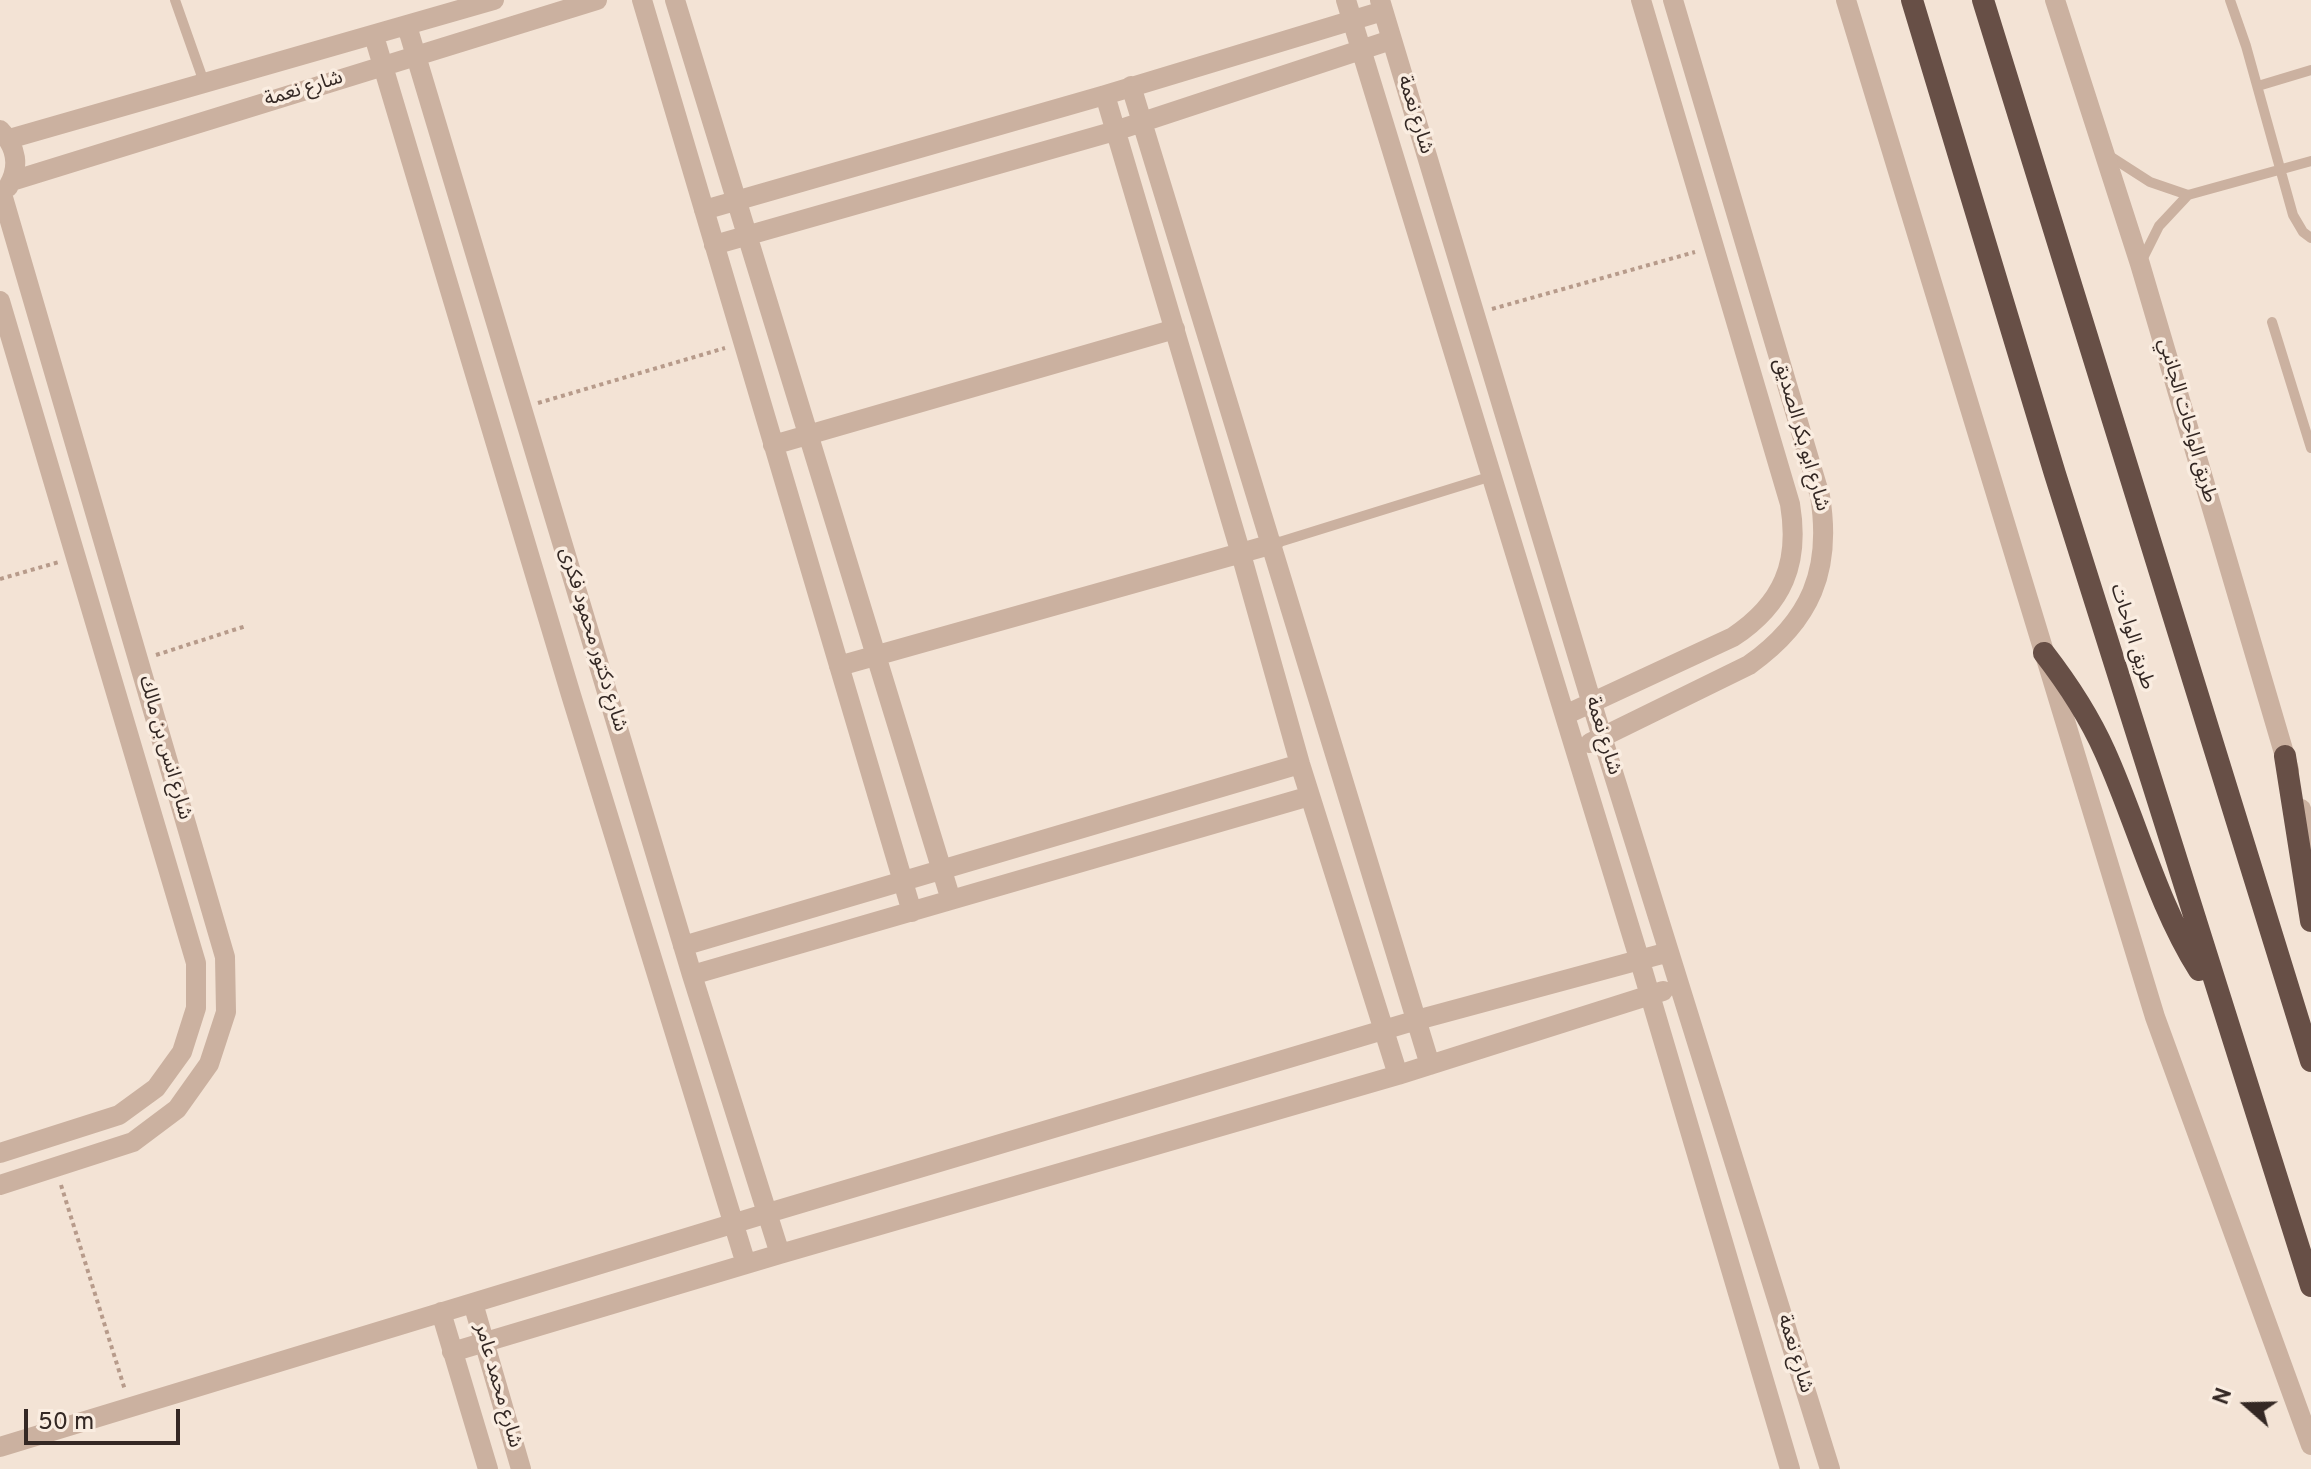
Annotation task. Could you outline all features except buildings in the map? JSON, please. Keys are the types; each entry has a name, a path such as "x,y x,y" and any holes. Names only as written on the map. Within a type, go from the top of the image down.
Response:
{"highway":[{"name":"طريق الواحات","path":"1912,0 2055,474 2311,1286"},
{"path":"1983,0 2311,1061"},
{"path":"2044,653 2092,725 2176,927 2194,963 2220,1003"},
{"path":"2285,756 2311,921"}],"street":[{"name":"شارع نعمة","path":"4,135 205,85 494,0"},
{"name":"شارع نعمة","path":"5,190 382,66 597,0"},
{"path":"642,0 912,912"},
{"path":"675,0 951,900"},
{"name":"شارع نعمة","path":"1346,0 1650,994 1790,1469"},
{"name":"شارع ابو بكر الصديق","path":"1565,715 1733,637 1752,624 1780,590 1789,570 1793,548 1794,526 1790,504 1641,0"},
{"name":"شارع ابو بكر الصديق","path":"1576,750 1749,665 1772,649 1792,628 1807,605 1818,579 1824,552 1825,523 1820,496 1673,0"},
{"path":"1846,0 2155,1017 2311,1445"},
{"name":"طريق الواحات الجانبي","path":"2055,0 2140,264 2311,843"},
{"name":"شارع نعمة","path":"1381,5 1602,737 1830,1469"},
{"path":"704,210 1105,95 1352,20 1381,5"},
{"name":"شارع دكتور محمود فكرى","path":"407,26 683,946 780,1254"},
{"name":"شارع دكتور محمود فكرى","path":"374,36 571,695 746,1264"},
{"path":"714,245 1115,131 1391,40"},
{"path":"1131,86 1430,1065"},
{"path":"1105,95 1300,764 1398,1075"},
{"name":"شارع انس بن مالك","path":"2,1178 56,1167 133,1142 177,1109 209,1064 226,1012 225,957 5,190 16,164 4,135"},
{"name":"شارع انس بن مالك","path":"0,301 196,963 196,1008 182,1052 156,1088 119,1115 0,1153"},
{"path":"773,445 1175,329"},
{"path":"839,666 1273,544"},
{"path":"110,669 138,660"},
{"path":"571,695 604,682"},
{"path":"683,946 1300,764"},
{"path":"692,975 1310,796"},
{"path":"0,1447 734,1223 1383,1030 1669,952"},
{"path":"452,1352 1398,1075 1679,986"},
{"name":"شارع محمد عامر","path":"473,1303 521,1469"},
{"name":"شارع محمد عامر","path":"441,1312 488,1469"}],"lane":[{"path":"175,0 205,85"},
{"path":"2230,0 2258,86 2293,215 2303,232 2311,238"},
{"path":"2258,86 2311,70"},
{"path":"2101,149 2116,162 2150,182 2188,195"},
{"path":"2140,264 2159,226 2188,195 2311,161"},
{"path":"2272,322 2311,448"},
{"path":"1273,544 1492,476"}],"path":[{"path":"1474,314 1713,247"},
{"path":"523,408 743,342"},
{"path":"0,579 77,556"},
{"path":"138,660 246,626"},
{"path":"56,1167 130,1407"}]}
